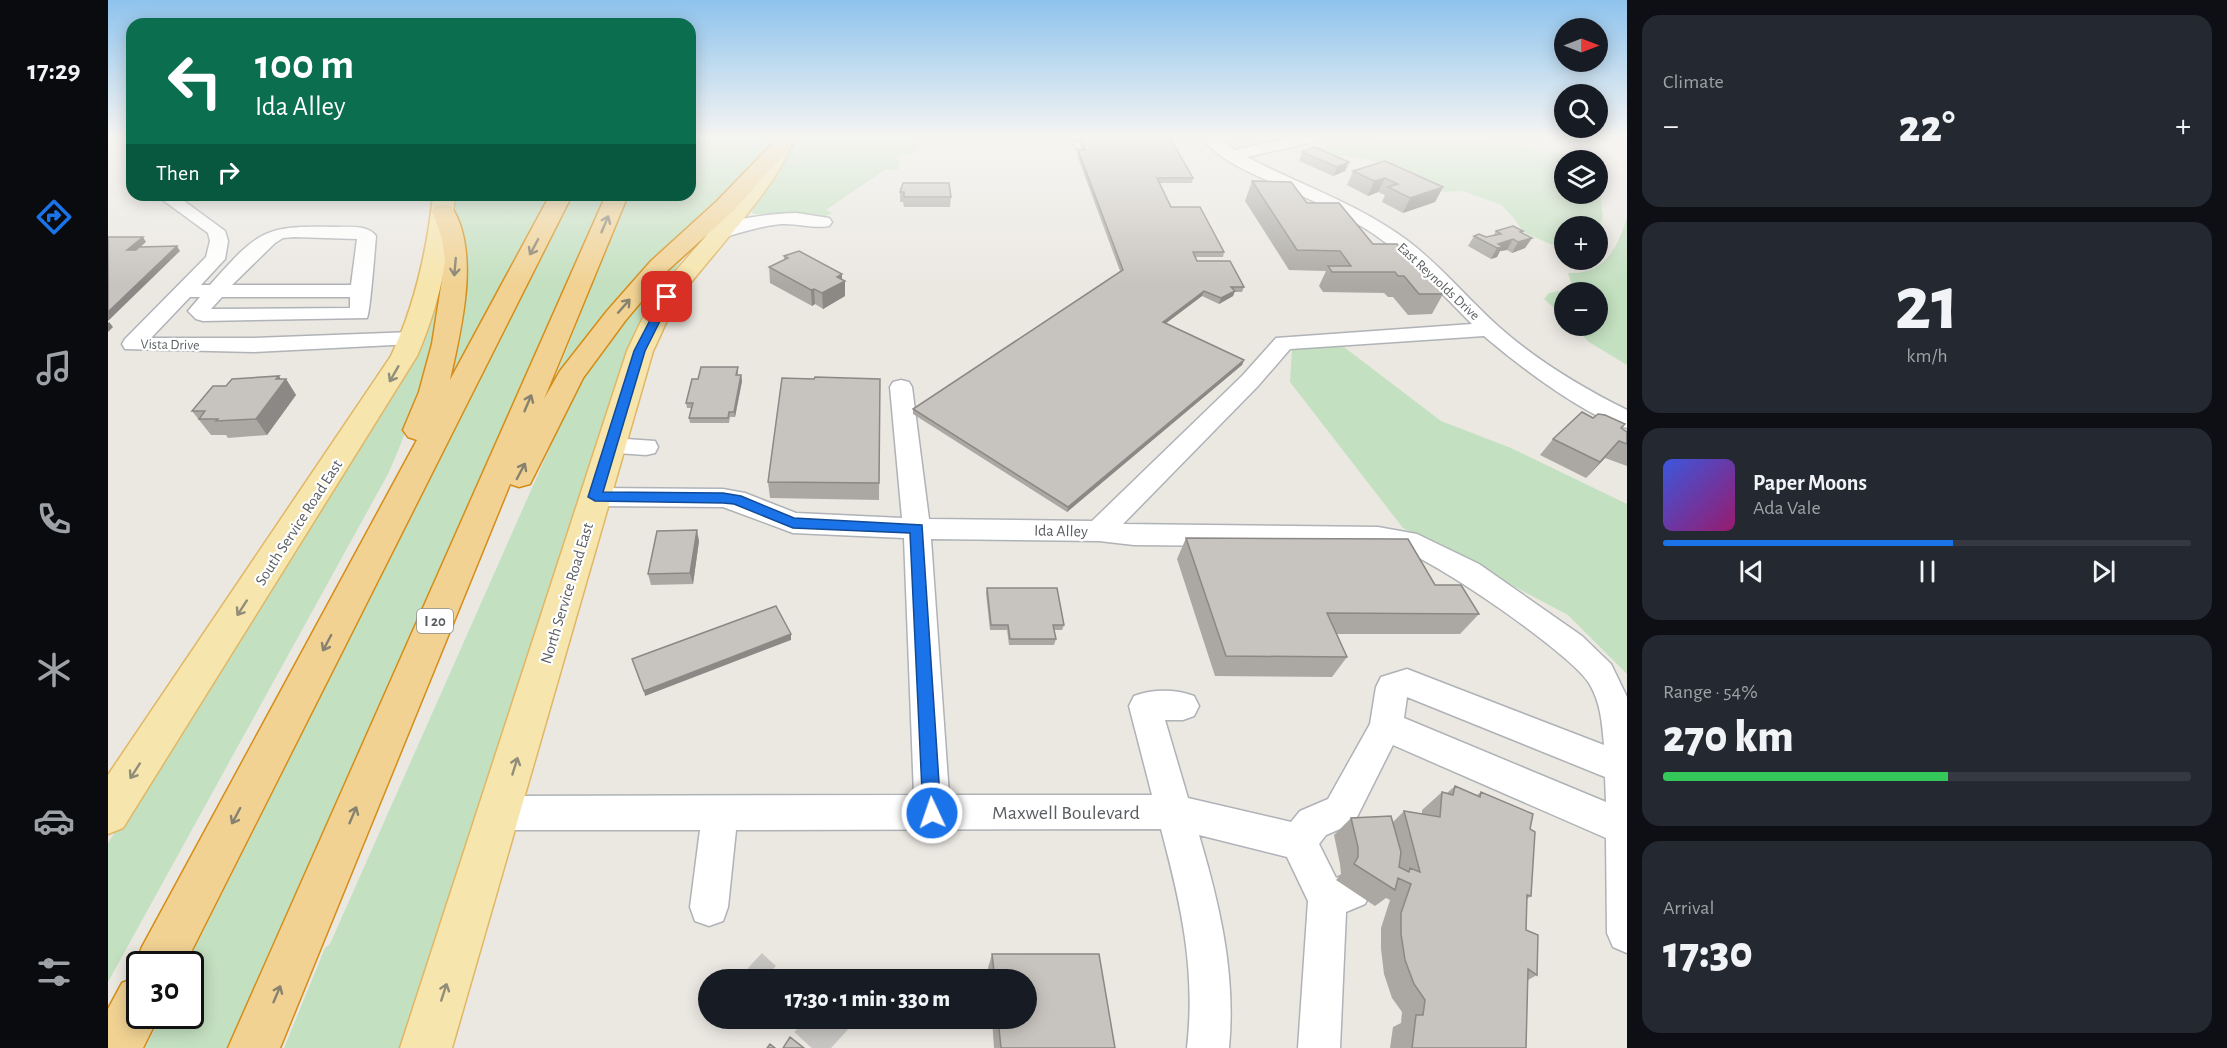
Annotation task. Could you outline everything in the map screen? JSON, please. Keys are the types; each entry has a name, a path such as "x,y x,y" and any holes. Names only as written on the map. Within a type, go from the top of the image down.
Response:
{"highway":[{"path":"406,690 570,377 616,316 658,266 725,206 742,187"},
{"path":"166,951 558,201"},
{"name":"I 20","path":"254,1048 614,201"},
{"path":"347,605 433,392 445,344 457,261 444,203"},
{"path":"115,1048 126,1027"}],"main road":[{"name":"North Service Road East","path":"426,1048 501,813 640,351 667,297 715,234 755,187"},
{"name":"South Service Road East","path":"108,813 392,378 413,339 430,288 444,203"}],"street":[{"name":"East Reynolds Drive","path":"1297,187 1351,213 1388,235 1423,263 1489,329 1527,362 1582,398 1623,411"},
{"name":"Vista Drive","path":"174,201 216,231 219,241 215,259 133,344 254,345 413,339"},
{"path":"740,204 741,213 773,220"},
{"path":"715,234 739,226 773,220 802,219 823,222"},
{"path":"355,232 367,236 360,291 360,314 203,315 198,311 265,239 279,233 355,232"},
{"path":"185,291 360,291"},
{"name":"Ida Alley","path":"595,497 723,498 736,500 793,523 917,529 1099,531 1250,381 1284,344 1489,329"},
{"path":"901,387 917,529 932,813"},
{"path":"610,446 646,447"},
{"path":"1099,531 1137,544 1378,537 1407,541 1469,572 1571,645 1600,673 1617,710 1622,768 1627,933"},
{"path":"1318,1048 1340,896 1299,842 1313,823 1347,823 1386,726 1392,687 1407,683 1622,768"},
{"path":"1183,706 1145,706 1194,883 1210,957 1211,1027 1208,1048"},
{"path":"1386,726 1623,827"},
{"name":"Maxwell Boulevard","path":"501,813 1174,812 1299,842"},
{"path":"709,907 720,813"}],"green space":[{"path":"696,187 735,187 561,374 557,373 626,201 696,201"},
{"path":"766,187 860,187 826,210 832,213 826,216 808,213 757,214 752,213 753,209 750,212 748,210"},
{"path":"1431,187 1554,187 1554,204 1601,204 1603,216 1554,216 1554,246 1523,232 1514,218 1501,205 1463,191 1440,192"},
{"path":"455,201 546,201 454,371 449,371 457,222"},
{"path":"569,201 603,201 228,1048 145,1048 155,1029 204,1029 204,951 194,951"},
{"path":"1627,217 1627,365 1583,336 1608,336 1608,282 1571,282 1568,273 1608,270 1608,257 1619,239"},
{"path":"678,257 683,258 648,310 622,364 402,1048 284,1048 325,948 330,944 575,391 598,354 623,321"},
{"path":"438,287 442,287 440,310 430,358 415,407 388,474 108,982 108,843 397,390 411,365"},
{"path":"1554,292 1554,308 1544,299 1549,293"},
{"path":"1340,344 1441,421 1511,448 1627,504 1627,674 1568,615 1403,528 1290,382 1292,349"}],"building":[{"path":"902,187 950,187 951,197 904,197 904,192 900,192"},
{"path":"1092,187 1161,187 1171,207 1200,207 1224,252 1193,252 1197,261 1230,261 1244,287 1231,287 1235,291 1221,298 1204,291 1163,322 1244,360 1068,507 913,409 1123,270"},
{"path":"1256,187 1295,187 1307,203 1339,203 1373,244 1397,244 1419,270 1424,270 1443,294 1419,294 1404,276 1398,276 1395,272 1332,272 1328,266 1351,266 1340,251 1297,250"},
{"path":"1388,187 1443,187 1443,187 1410,198"},
{"path":"1513,226 1532,238 1518,242 1513,239 1498,244 1503,247 1497,248 1474,236 1479,234 1486,237 1501,234 1496,231"},
{"path":"108,237 143,237 127,250 136,250 139,247 177,246 108,312"},
{"path":"799,251 842,274 837,277 845,281 822,293 811,290 769,267 788,258 784,256"},
{"path":"701,367 738,367 736,375 741,375 734,412 729,412 728,418 689,418 693,403 686,403 692,379 698,379"},
{"path":"279,376 276,379 286,379 256,419 216,421 218,419 199,419 205,411 192,411 213,386 226,386 232,379"},
{"path":"815,377 880,379 879,483 768,482 782,378 814,379"},
{"path":"1582,412 1593,418 1598,414 1605,415 1625,424 1621,428 1627,432 1627,444 1619,441 1600,462 1553,439"},
{"path":"697,530 690,573 648,574 657,531"},
{"path":"1186,538 1408,539 1435,585 1461,585 1479,614 1327,613 1347,657 1226,656"},
{"path":"987,588 1057,588 1064,625 1053,625 1056,639 1010,639 1008,625 991,625"},
{"path":"776,606 791,634 644,691 632,659"},
{"path":"1455,786 1480,797 1481,792 1533,814 1530,829 1535,832 1531,896 1527,895 1526,930 1538,935 1537,975 1528,969 1526,1048 1412,1048 1416,1015 1423,1015 1425,1000 1414,984 1405,960 1401,934 1401,913 1411,884 1398,878 1395,890 1354,864 1358,857 1358,847 1351,818 1391,816 1401,852 1399,867 1409,872 1410,868 1420,872 1404,811 1440,817 1442,792 1453,795"},
{"path":"992,954 1099,954 1115,1048 1001,1048 999,1029 1037,1029 1037,969 994,969"},
{"path":"790,1037 804,1048 783,1048"}],"tunnel":[{"path":"819,1029 840,1048"}],"route":[{"path":"667,297 640,351 595,497 723,498 736,500 793,523 917,529 932,813"}]}
